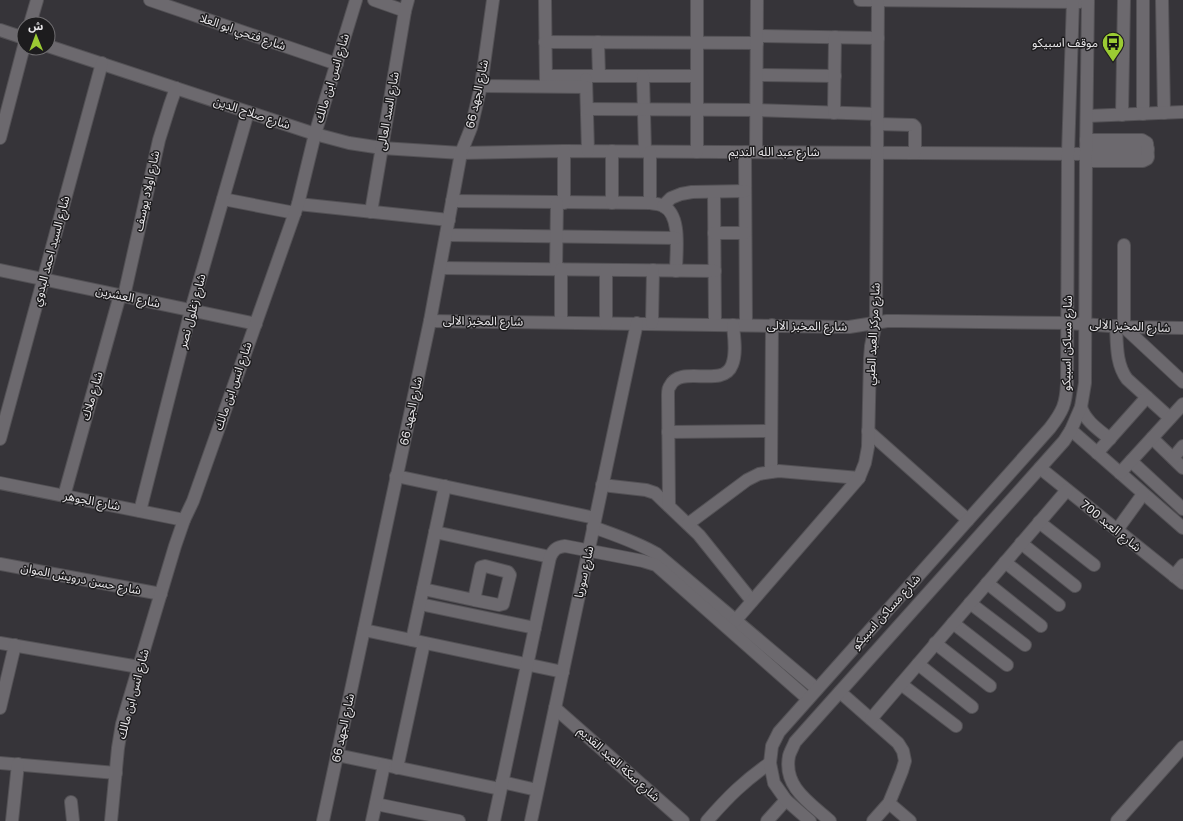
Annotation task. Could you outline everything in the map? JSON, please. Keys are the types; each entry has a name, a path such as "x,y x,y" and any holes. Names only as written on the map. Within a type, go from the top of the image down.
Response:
{"street":[{"path":"32,16 37,0"},
{"name":"شارع فتحي ابو العلا","path":"150,0 337,64"},
{"name":"شارع انس ابن مالك","path":"111,821 118,748 122,724 175,546 184,520 193,501 296,208 315,134 356,0"},
{"path":"374,0 407,5"},
{"name":"شارع الجهد 66","path":"323,821 430,320 461,153 471,128 481,86 493,0"},
{"path":"545,0 546,81"},
{"path":"697,0 697,152"},
{"path":"746,325 745,191 757,110 758,0"},
{"path":"860,0 1090,1"},
{"name":"شارع مركز العبد الطبي","path":"735,620 859,478 865,463 868,447 870,358 876,322 878,0"},
{"path":"1122,115 1124,0"},
{"path":"1143,0 1143,114"},
{"path":"1162,0 1164,113"},
{"name":"شارع مساكن اسبيكو","path":"770,763 772,746 779,732 1060,415 1067,394 1068,154 1073,1"},
{"name":"شارع مساكن اسبيكو","path":"830,821 800,795 792,783 788,769 789,755 795,742 1064,441 1072,430 1081,407 1085,382 1086,151 1090,1"},
{"name":"شارع السد العالى","path":"372,212 407,5"},
{"path":"0,30 16,35"},
{"path":"545,42 698,43 835,37 878,38"},
{"path":"834,113 835,37"},
{"path":"598,42 599,76"},
{"name":"شارع صلاح الدين","path":"56,49 315,134 349,143 382,148 461,153"},
{"path":"0,138 3,114 21,56"},
{"name":"شارع السيد احمد البدوي","path":"0,439 102,63"},
{"path":"757,75 835,76"},
{"path":"481,86 546,81 586,81 599,76 697,76"},
{"path":"643,76 650,203"},
{"path":"586,81 588,151"},
{"name":"شارع اولاد يوسف","path":"122,296 159,140 176,88"},
{"path":"587,109 757,110 834,113 913,125 915,130 915,153"},
{"name":"شارع زغلول نصر","path":"140,511 191,310 248,112"},
{"path":"1087,116 1183,112"},
{"path":"1142,140 1147,143 1148,149 1147,159 1143,161 1086,151 1142,140"},
{"path":"561,322 557,236 564,151"},
{"path":"612,151 612,203"},
{"name":"شارع عبد الله النديم","path":"461,153 648,151 1068,154 1086,151"},
{"path":"663,206 671,198 681,194 692,192 745,191"},
{"path":"714,192 715,324"},
{"path":"223,199 296,208 372,212 449,220"},
{"path":"452,201 650,203 663,206 672,213 676,224 676,270"},
{"path":"714,233 745,232"},
{"path":"446,235 676,238"},
{"path":"1124,246 1119,365 1122,373 1127,379 1170,418"},
{"path":"440,268 715,271"},
{"name":"شارع العشرين","path":"0,270 256,324"},
{"path":"606,270 606,323"},
{"path":"652,324 653,270"},
{"name":"شارع ملاك","path":"64,496 122,296"},
{"name":"شارع المخبز الالى","path":"430,320 849,327 876,322 906,321 1068,323 1120,327 1183,328"},
{"name":"شارع سوريا","path":"531,821 637,323"},
{"path":"669,506 669,386 675,379 683,376 716,376 725,373 732,366 734,357 733,325"},
{"path":"771,472 772,325"},
{"path":"1120,327 1183,382"},
{"path":"1097,453 1147,397"},
{"path":"1120,473 1183,404"},
{"path":"1081,407 1086,418 1110,439"},
{"path":"1072,430 1143,494 1182,526"},
{"path":"668,432 771,431"},
{"path":"868,431 968,520"},
{"path":"1152,438 1183,468"},
{"path":"1172,458 1183,446"},
{"path":"1131,461 1183,509"},
{"name":"شارع العبد 700","path":"1040,468 1178,579"},
{"path":"688,524 747,480 759,474 779,471 859,478"},
{"path":"396,476 445,486 594,522 639,544 657,554 817,689"},
{"name":"شارع الجوهر","path":"0,483 184,520"},
{"path":"397,768 418,641 420,604 445,486"},
{"path":"602,486 651,491 655,493 699,535 752,601"},
{"path":"870,719 1066,490"},
{"path":"1116,530 1143,494"},
{"path":"1039,522 1094,565"},
{"path":"435,532 550,556"},
{"path":"1021,543 1075,586"},
{"path":"494,821 550,556 558,547 565,546 588,550 656,565 808,699"},
{"path":"1005,562 1059,605"},
{"name":"شارع حسن درويش الموان","path":"0,564 161,594"},
{"path":"1178,579 1183,565"},
{"path":"987,583 1041,626"},
{"path":"423,589 474,600"},
{"path":"970,603 1025,645"},
{"path":"420,604 535,628"},
{"path":"953,623 1007,666"},
{"path":"364,630 562,672"},
{"path":"0,643 139,667"},
{"path":"936,643 990,686"},
{"path":"0,708 15,646"},
{"path":"918,664 972,707"},
{"path":"901,684 956,726"},
{"path":"840,692 898,743 904,752 905,761 889,803 873,821"},
{"name":"شارع سكة العبد القديم","path":"555,708 683,821"},
{"path":"1117,821 1183,747"},
{"path":"337,755 397,768 501,786 537,790"},
{"path":"0,763 116,773"},
{"path":"707,821 743,782 770,763 774,783 786,800 810,821"},
{"path":"12,821 18,764"},
{"path":"372,821 384,765"},
{"path":"767,821 786,800"},
{"path":"71,802 73,821"},
{"path":"889,803 910,821"},
{"path":"376,804 459,821"}],"place":[{"name":"موقف اسبيكو","path":"1113,62"}]}
